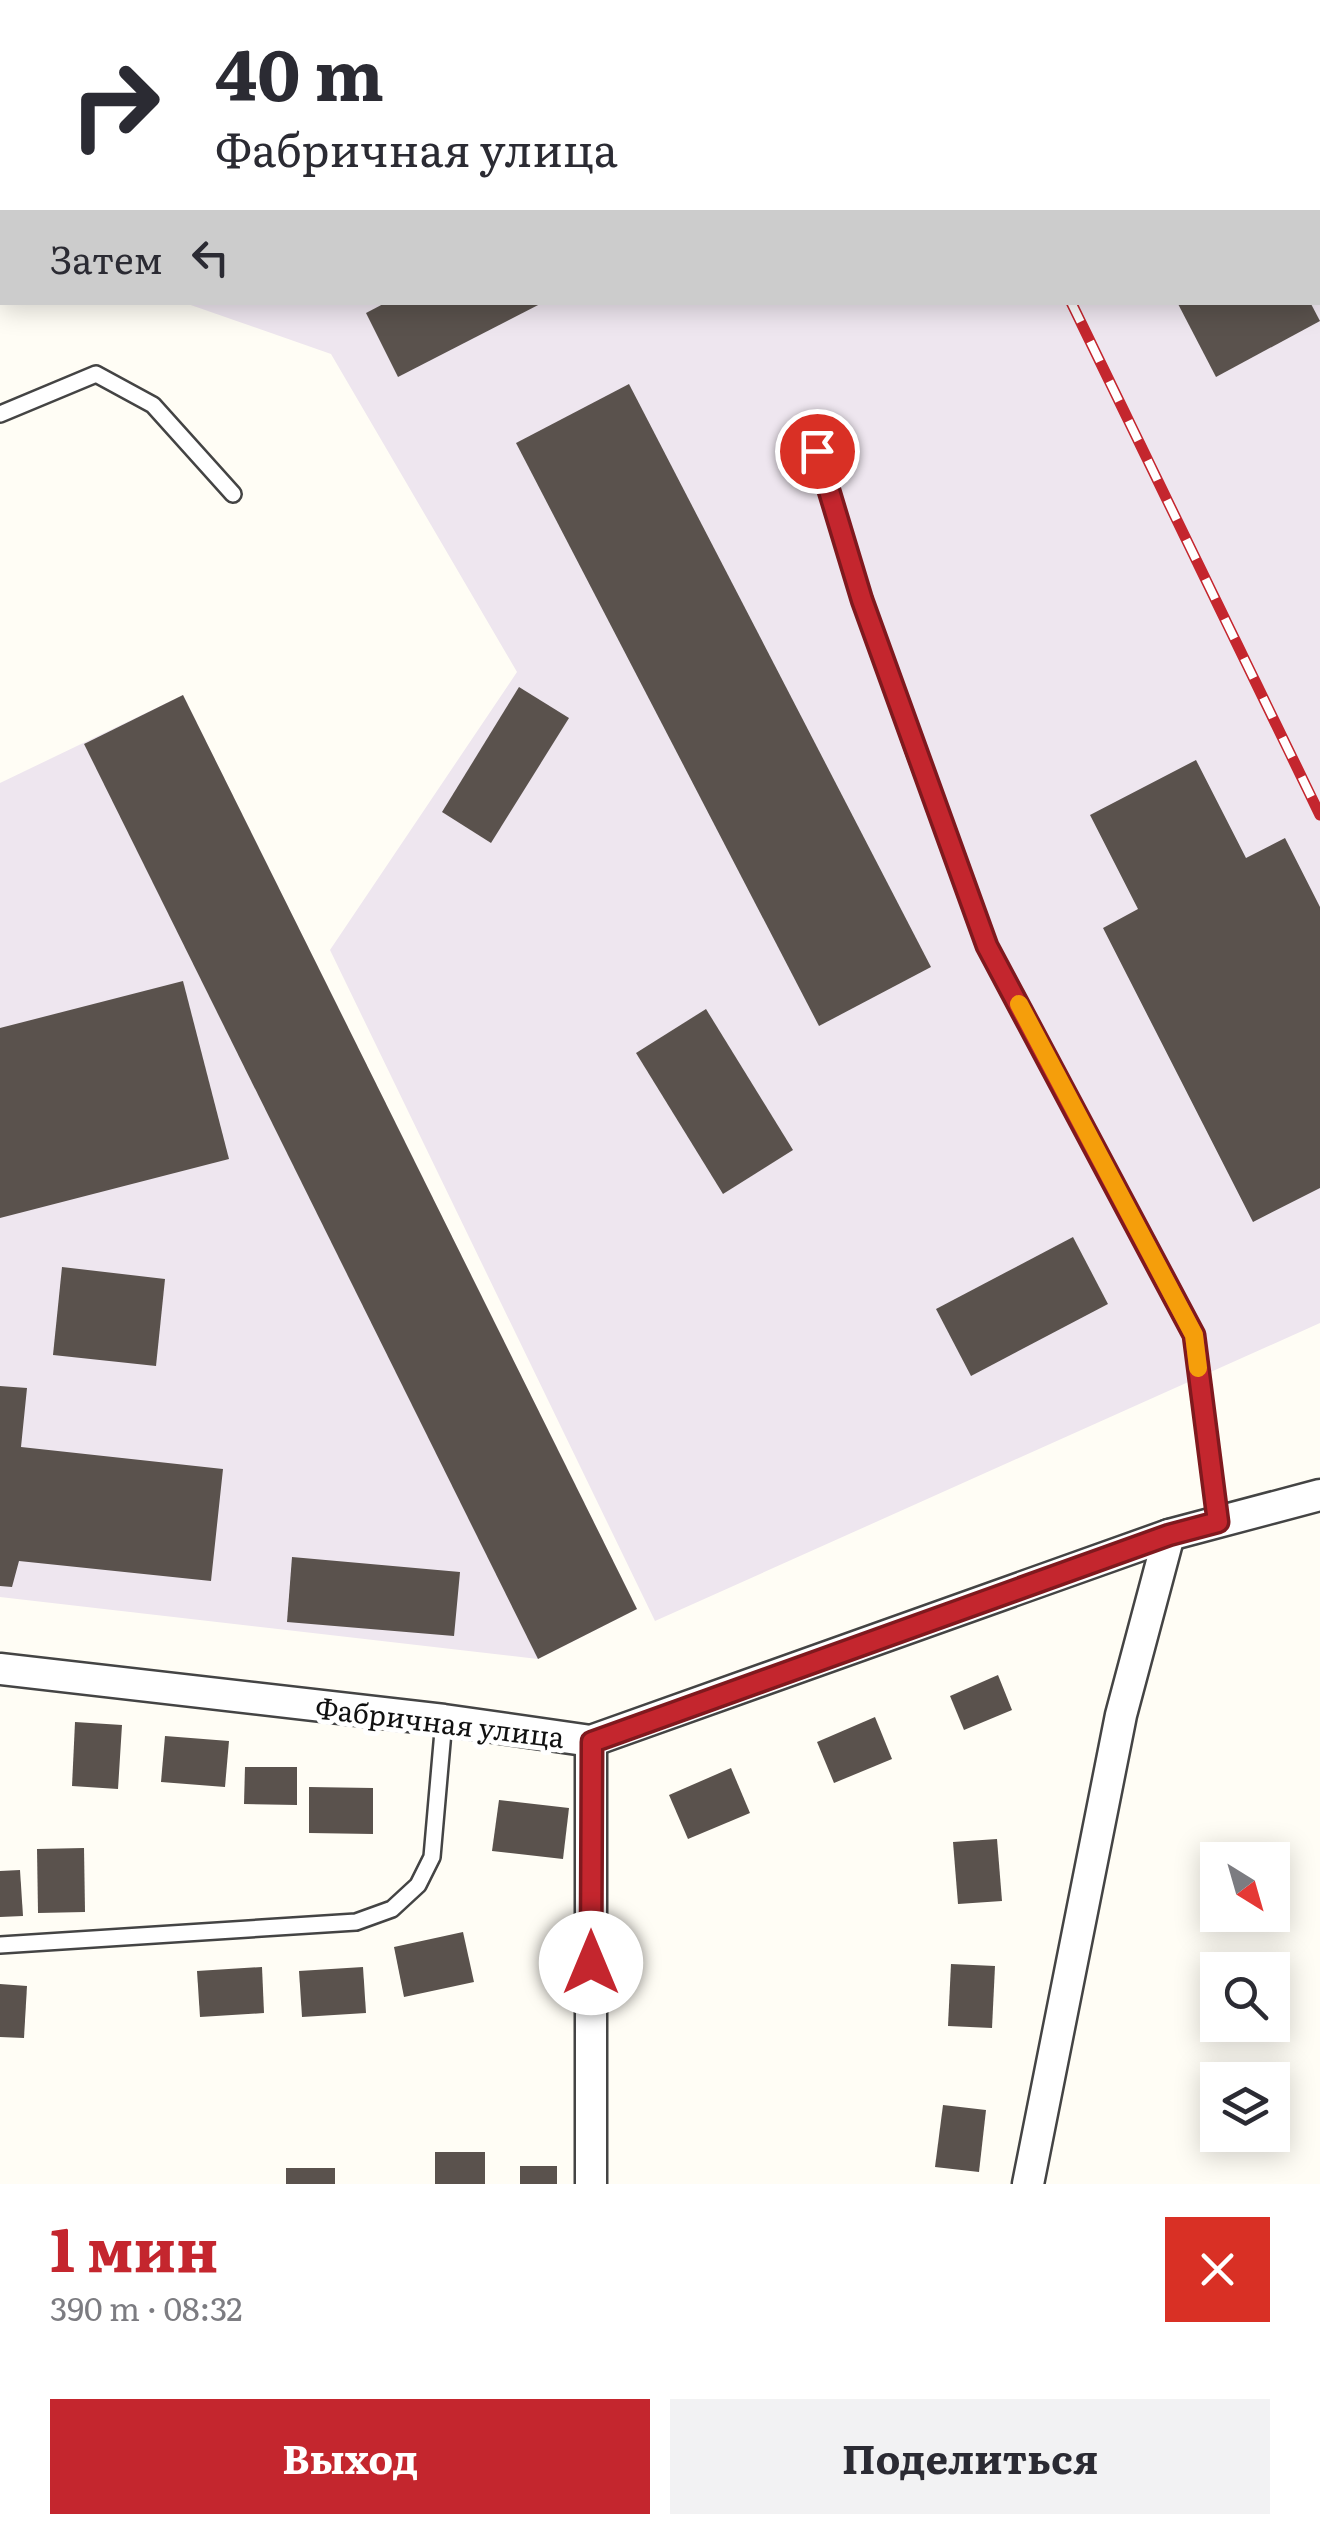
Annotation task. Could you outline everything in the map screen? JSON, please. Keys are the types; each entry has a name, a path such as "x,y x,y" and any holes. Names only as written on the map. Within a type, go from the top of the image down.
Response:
{"street":[{"name":"Фабричная улица","path":"0,1669 444,1720 592,1742 1169,1535 1320,1495"},
{"path":"1028,2184 1120,1715 1169,1535"},
{"path":"591,2184 592,1742"}],"lane":[{"path":"0,414 96,374 153,405 232,494"},
{"path":"817,451 869,618 987,946 1194,1335 1218,1522"},
{"path":"0,1946 356,1922 392,1909 418,1885 432,1857 444,1720"}],"shaded area":[{"path":"191,305 1320,305 1320,1323 655,1621 330,950 517,672 331,354"},
{"path":"183,695 637,1609 538,1659 0,1597 0,783"}],"building":[{"path":"381,305 538,305 398,377 366,313"},
{"path":"1179,305 1312,305 1320,321 1216,377"},
{"path":"629,384 931,967 819,1026 516,443"},
{"path":"519,687 569,718 491,843 442,812"},
{"path":"183,695 637,1609 538,1659 84,744"},
{"path":"1196,760 1246,858 1285,838 1320,907 1320,1188 1253,1222 1103,928 1138,909 1090,815"},
{"path":"183,981 229,1159 0,1218 0,1028"},
{"path":"706,1009 793,1150 723,1194 636,1053"},
{"path":"1073,1237 1108,1304 971,1376 936,1309"},
{"path":"62,1267 165,1279 156,1366 53,1355"},
{"path":"0,1386 27,1388 21,1447 223,1469 211,1581 19,1561 12,1587 0,1586"},
{"path":"292,1557 460,1572 454,1636 287,1622"},
{"path":"998,1675 1012,1710 964,1730 950,1696"},
{"path":"875,1717 892,1759 834,1783 817,1742"},
{"path":"75,1722 122,1725 118,1789 72,1786"},
{"path":"165,1736 229,1741 225,1787 161,1782"},
{"path":"245,1767 297,1767 297,1805 244,1804"},
{"path":"731,1768 750,1813 688,1839 669,1795"},
{"path":"309,1787 373,1788 373,1834 309,1833"},
{"path":"499,1800 569,1808 563,1859 492,1851"},
{"path":"997,1839 1002,1901 958,1904 953,1842"},
{"path":"84,1848 85,1912 38,1913 37,1849"},
{"path":"20,1870 23,1916 0,1917 0,1871"},
{"path":"463,1932 474,1982 404,1997 394,1947"},
{"path":"951,1964 995,1966 992,2028 948,2026"},
{"path":"262,1967 264,2013 200,2017 197,1971"},
{"path":"363,1967 366,2013 302,2017 299,1971"},
{"path":"0,1984 27,1986 24,2038 0,2037"},
{"path":"943,2105 986,2110 979,2172 935,2167"},
{"path":"435,2152 485,2152 485,2184 435,2184"},
{"path":"520,2166 557,2166 557,2184 520,2184"},
{"path":"286,2168 335,2168 335,2184 286,2184"}],"railway":[{"path":"1072,305 1320,815"}],"slow traffic":[{"path":"1019,1004 1194,1335 1198,1368"}],"route":[{"path":"591,1963 592,1742 1169,1535 1218,1522 1194,1335 987,946 862,600 817,451"}]}
